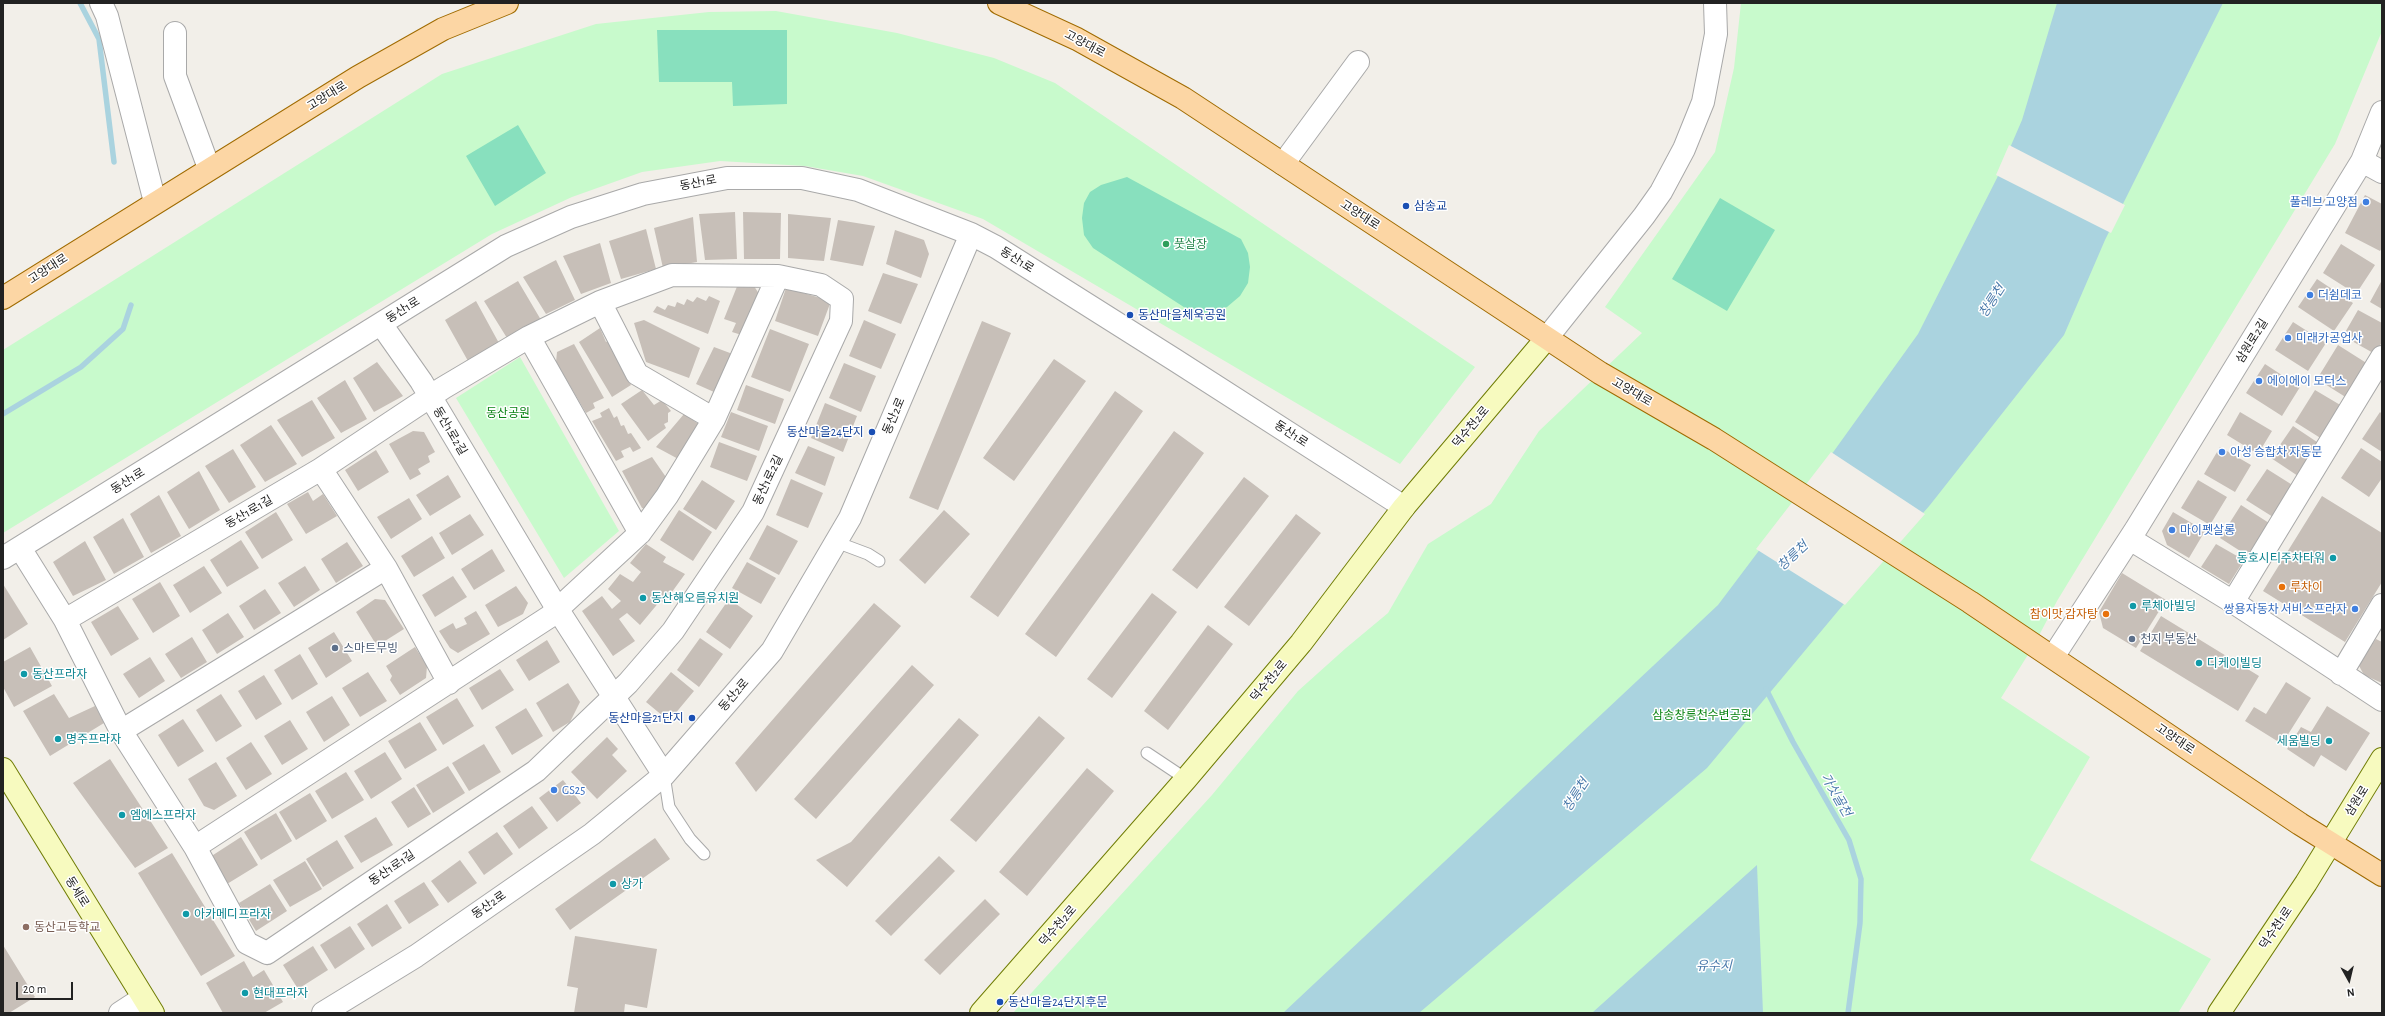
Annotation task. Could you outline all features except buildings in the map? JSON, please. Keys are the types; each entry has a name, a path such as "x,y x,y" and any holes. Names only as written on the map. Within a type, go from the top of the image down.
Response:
{"main road":[{"name":"고양대로","path":"3,298 209,168 358,77 436,33 507,3"},
{"name":"고양대로","path":"1000,3 1077,39 1183,98 1546,339 1600,373 1714,439 1970,602 2300,824 2382,875"}],"street":[{"path":"101,3 107,16 155,202"},
{"path":"1546,339 1644,216 1661,192 1684,148 1703,102 1716,34 1715,3"},
{"path":"175,34 175,76 209,168"},
{"path":"1283,164 1358,62"},
{"name":"삼원로2길","path":"2053,657 2130,539 2362,161 2382,112"},
{"path":"2362,161 2382,172"},
{"name":"동산1로","path":"11,553 506,246 571,217 642,194 727,178 802,178 858,190 971,234 996,247 1169,356 1404,507"},
{"name":"동산2로","path":"323,1013 416,956 592,834 664,775 772,651 850,518 971,234"},
{"name":"동산1로2길","path":"429,396 528,337 600,302 672,275 778,276 821,285 842,299 841,321 753,512 673,631 628,683 614,695"},
{"path":"195,848 449,683 558,610 640,533 667,496 714,419 778,276"},
{"path":"600,302 637,374 714,419"},
{"name":"동산1로2길","path":"382,324 429,396 558,610 664,775"},
{"path":"528,337 640,533"},
{"name":"덕수천2로","path":"981,1013 1186,779 1301,643 1404,507 1546,339"},
{"path":"2233,602 2382,357"},
{"name":"동산1로1길","path":"65,620 321,469 429,396"},
{"path":"321,469 386,568 449,683"},
{"path":"2130,539 2233,602 2382,700"},
{"name":"동산1로1길","path":"11,553 65,620 121,731 195,848 247,943 267,952 536,771 614,695"},
{"path":"121,731 386,568"},
{"path":"2341,674 2382,605"},
{"name":"삼원로","path":"2331,842 2382,759"},
{"name":"동세로","path":"3,769 148,1006"},
{"name":"덕수천1로","path":"2219,1013 2331,842"},
{"path":"120,1013 148,1006"}],"lane":[{"path":"836,542 868,554 879,561"},
{"path":"1147,753 1186,779"},
{"path":"664,775 669,807 690,839 704,854"}],"green space":[{"name":"삼송창릉천수변공원","path":"1741,3 2382,3 2382,31 2335,144 2057,601 2034,645 2001,698 2090,757 2030,860 2211,959 2178,1013 1013,1013 1212,795 1298,691 1388,613 1428,544 1491,504 1539,431 1642,333 1605,307 1715,152 1734,68"},
{"path":"776,11 897,33 994,58 1055,83 1475,367 1400,464 983,219 863,176 805,166 720,161 642,172 572,197 492,234 3,533 3,350 442,74 596,24 709,12"},
{"path":"657,30 787,30 787,104 733,106 732,82 659,82"},
{"path":"518,125 546,173 495,206 466,156"},
{"name":"풋살장","path":"1127,177 1241,239 1248,253 1250,267 1248,283 1240,296 1227,307 1212,312 1193,313 1093,248 1084,235 1082,218 1084,203 1090,192 1101,185"},
{"path":"1720,198 1775,230 1727,311 1672,279"},
{"name":"동산공원","path":"520,357 619,531 564,578 456,398"}],"water":[{"name":"창릉천","path":"2057,3 2223,3 2105,240 2064,335 1930,505 1843,605 1707,768 1419,1013 1283,1013 1718,605 1834,451 1918,334 1997,178 2022,120"},
{"name":"유수지","path":"1757,865 1763,1013 1591,1013 1593,1012"}],"pier":[{"path":"2009,145 2125,205 2111,233 1996,175"},
{"path":"1831,452 1925,514 1845,605 1756,549"}],"waterway":[{"path":"80,3 99,39 114,162"},
{"path":"3,414 81,367 123,329 131,305"},
{"name":"가싯골천","path":"1766,689 1793,742 1849,840 1861,879 1860,923 1848,1013"}],"place":[{"name":"풀레브 고양점","path":"2366,202"},
{"name":"삼송교","path":"1406,206"},
{"name":"풋살장","path":"1166,244"},
{"name":"더쉼데코","path":"2310,295"},
{"name":"동산마을체욱공원","path":"1130,315"},
{"name":"미래카공업사","path":"2288,338"},
{"name":"에이에이 모터스","path":"2259,381"},
{"name":"동산마을24단지","path":"872,432"},
{"name":"아성 승합차 자동문","path":"2222,452"},
{"name":"마이펫살롱","path":"2172,530"},
{"name":"동호시티주차타워","path":"2333,558"},
{"name":"루차이","path":"2282,587"},
{"name":"동산해오름유치원","path":"643,598"},
{"name":"루체아빌딩","path":"2133,606"},
{"name":"쌍용자동차 서비스프라자","path":"2355,609"},
{"name":"참이맛 감자탕","path":"2106,614"},
{"name":"천지 부동산","path":"2132,639"},
{"name":"스마트무빙","path":"335,648"},
{"name":"디케이빌딩","path":"2199,663"},
{"name":"동산프라자","path":"24,674"},
{"name":"동산마을21단지","path":"692,718"},
{"name":"명주프라자","path":"58,739"},
{"name":"세움빌딩","path":"2329,741"},
{"name":"GS25","path":"554,790"},
{"name":"엠에스프라자","path":"122,815"},
{"name":"상가","path":"613,884"},
{"name":"아카메디프라자","path":"186,914"},
{"name":"동산고등학교","path":"26,927"},
{"name":"현대프라자","path":"245,993"},
{"name":"동산마을24단지후문","path":"1000,1002"}]}
